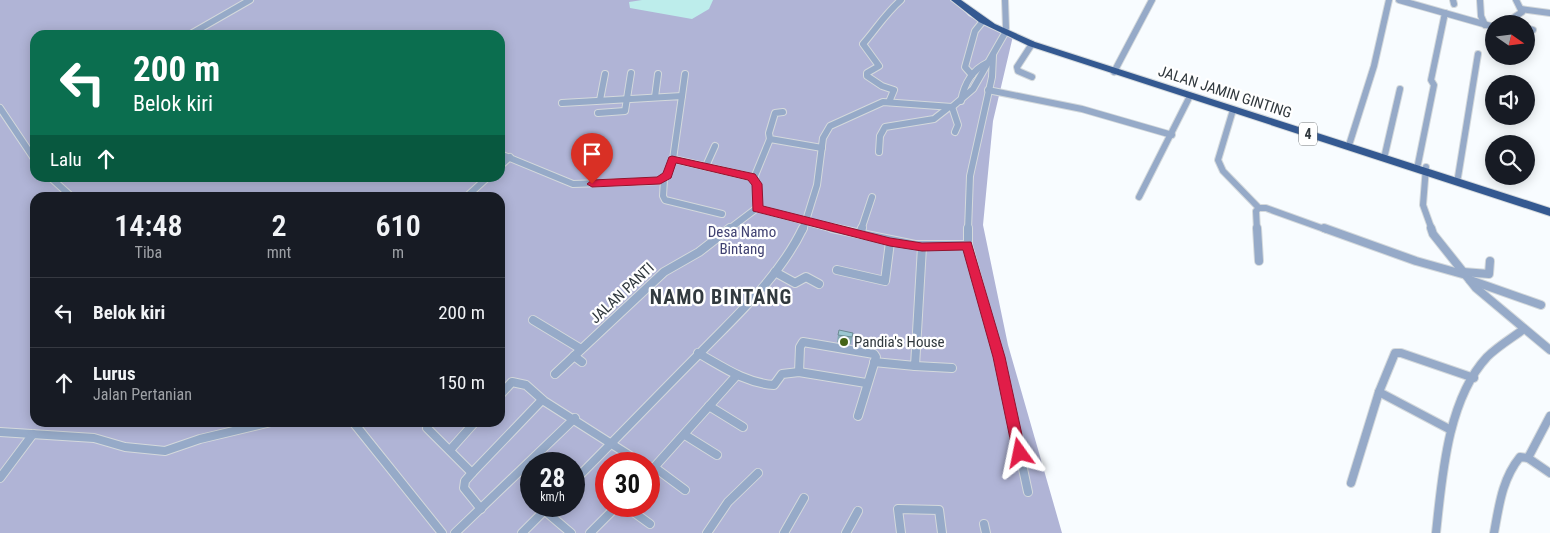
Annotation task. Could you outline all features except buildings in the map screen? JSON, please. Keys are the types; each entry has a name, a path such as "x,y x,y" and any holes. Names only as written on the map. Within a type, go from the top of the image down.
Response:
{"highway":[{"name":"JALAN JAMIN GINTING","path":"956,0 983,21 1032,44 1350,142 1421,168 1458,177 1550,206"},
{"name":"JALAN JAMIN GINTING","path":"964,0 1005,31 1190,96 1421,168 1550,212"}],"street":[{"path":"198,30 250,0"},
{"path":"889,102 894,90 882,86 866,76 867,73 878,66 878,63 863,44 881,24 885,14 901,0"},
{"path":"879,152 880,136 886,127 934,119 961,101 973,89 1005,31 1005,0"},
{"path":"1116,70 1152,0"},
{"path":"1350,142 1374,66 1389,0"},
{"path":"1399,0 1485,24"},
{"path":"1480,0 1481,16 1485,24"},
{"path":"1516,0 1521,9 1520,15"},
{"path":"1521,9 1550,13"},
{"path":"1445,13 1431,80 1434,85 1421,168 1423,205 1428,224 1466,276 1496,306 1550,350"},
{"path":"972,76 964,67 975,31 983,21"},
{"path":"1032,44 1017,67 1018,71 1032,77"},
{"path":"1458,177 1478,54"},
{"path":"993,55 994,65 970,176 968,245 999,357 1028,492"},
{"path":"961,101 962,94 976,68 987,63"},
{"path":"598,113 625,112 631,73"},
{"path":"600,100 605,74"},
{"path":"655,97 658,74"},
{"path":"684,74 672,159 664,179 663,196 665,200 722,214"},
{"path":"1385,154 1400,89"},
{"path":"988,90 1089,110 1172,135"},
{"path":"562,103 682,96"},
{"path":"1139,197 1172,135 1190,96"},
{"path":"585,470 737,315 775,272 796,244 807,220 817,185 823,138 830,126 878,104 889,102 950,107"},
{"path":"950,107 958,125 955,132"},
{"path":"0,108 30,153"},
{"path":"1233,110 1218,160 1223,171 1259,208 1279,211 1416,261 1466,276 1542,305"},
{"path":"783,112 775,113 768,133 770,139 754,178 757,184 757,208 890,242 922,247 968,245"},
{"path":"770,139 822,148"},
{"path":"706,166 715,146"},
{"path":"505,156 573,184 650,182 664,179"},
{"path":"505,162 510,157"},
{"path":"672,159 754,178"},
{"path":"55,182 66,192"},
{"path":"472,192 483,182"},
{"path":"860,234 872,197"},
{"name":"JALAN PANTI","path":"555,374 664,272 700,252 757,208"},
{"path":"1259,208 1256,211 1259,261"},
{"path":"837,270 885,281 890,242"},
{"path":"915,366 922,247"},
{"path":"1466,276 1489,274 1490,261"},
{"path":"775,272 795,283 806,277 819,284"},
{"path":"533,320 581,349"},
{"path":"1436,533 1451,430 1482,362 1524,329"},
{"path":"799,372 800,346 803,342 874,354 876,357 866,383 858,416"},
{"path":"698,353 753,382 771,385 775,384 782,374 799,372 866,383"},
{"path":"1351,483 1379,392 1396,353 1474,378"},
{"path":"574,356 582,362"},
{"path":"874,362 952,368"},
{"path":"660,460 685,435 737,375"},
{"path":"505,389 510,383 518,381 542,400 575,418 626,452"},
{"path":"1379,392 1451,430"},
{"path":"481,509 464,488 465,481 542,400"},
{"path":"709,406 743,427"},
{"path":"1528,458 1550,416"},
{"path":"455,533 575,418"},
{"path":"0,432 94,438 125,448 165,451 200,439 250,427"},
{"path":"357,427 442,533"},
{"path":"427,427 472,473"},
{"path":"450,450 471,427"},
{"path":"0,477 33,434"},
{"path":"685,435 717,455"},
{"path":"1494,533 1503,485 1520,457 1528,458 1550,473"},
{"path":"707,533 728,502 758,473"},
{"path":"660,475 685,490"},
{"path":"784,533 804,498"},
{"path":"901,533 898,508 939,510 942,533"},
{"path":"846,533 858,511"},
{"path":"522,533 539,517"},
{"path":"555,517 571,533"},
{"path":"590,533 606,517"},
{"path":"640,517 650,524"}],"green space":[{"name":"Desa Namo Bintang","path":"0,0 954,0 969,16 1001,33 1001,36 1013,36 993,121 983,225 1008,345 1062,533 0,533"}],"shaded area":[{"path":"642,0 713,0 709,9 692,19 630,8 629,2"}],"place":[{"name":"Pandia's House","path":"844,342"}],"district":[{"name":"NAMO BINTANG","path":"721,297"}],"route":[{"path":"592,184 660,181 667,175 672,159 754,178 757,184 757,208 890,242 940,248 968,245 999,357 1020,453"}]}
